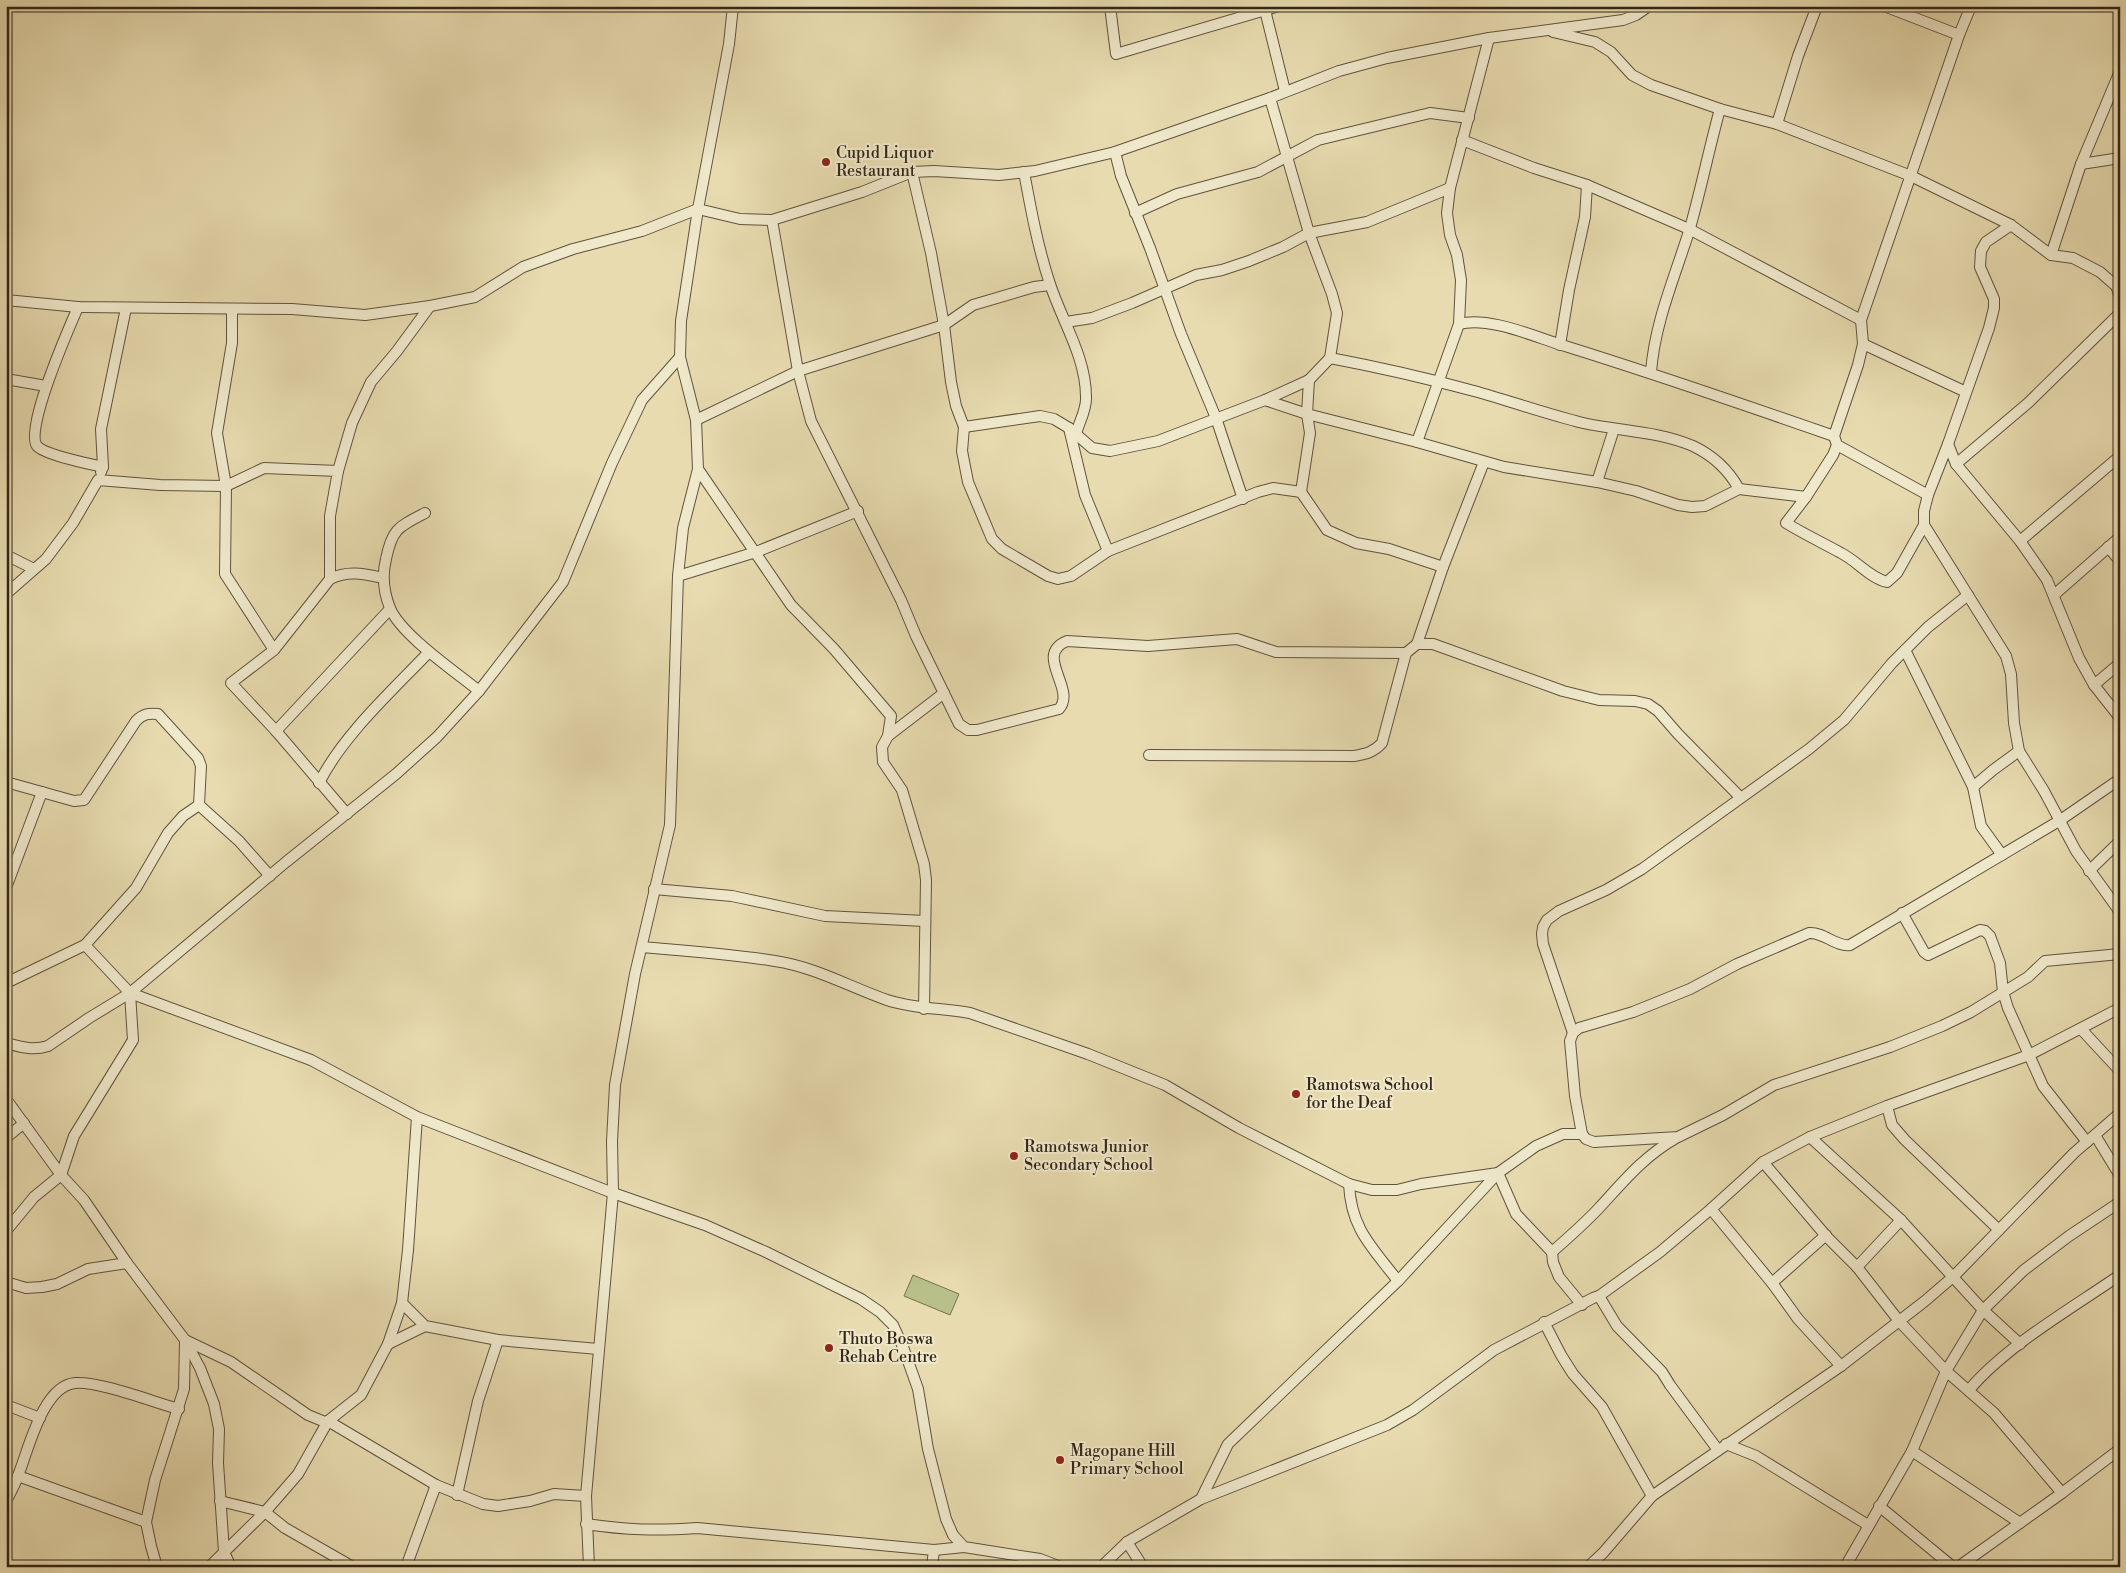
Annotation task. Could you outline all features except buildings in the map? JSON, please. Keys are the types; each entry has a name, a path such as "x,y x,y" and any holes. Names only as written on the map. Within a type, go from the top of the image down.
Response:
{"street":[{"path":"589,1567 586,1496 613,1193 612,1141 615,1085 635,974 670,825 678,576 683,528 698,469 696,420 680,357 681,321 698,210 729,44 733,6"},
{"path":"1110,6 1116,54 1265,8 1279,6"},
{"path":"6,300 78,307 232,310 292,309 365,315 430,306 475,297 523,267 573,249 642,231 698,210 740,219 772,220 797,214 912,172 934,171 1000,175 1024,172 1115,152 1270,98 1339,71 1387,58 1489,38 1623,20 1636,15 1648,6"},
{"path":"1778,124 1798,56 1818,6"},
{"path":"1884,6 1959,34"},
{"path":"1971,6 1959,34 1861,320 1863,344 1835,440 1833,455 1806,497 1786,523 1820,543 1842,553 1878,580 1887,582 1897,573 1924,525 1924,511 1928,494 1948,444 1989,328 1994,308 1994,299 1980,267 1981,251 1986,242 2011,225"},
{"path":"1265,8 1285,91"},
{"path":"1543,30 1595,42 1611,52 1632,75 1641,81 1720,109 1778,124 1911,176 2011,225 2051,256 2073,258 2100,272 2116,286 2120,296"},
{"path":"1417,442 1459,324 1461,280 1457,255 1449,227 1450,188 1489,38"},
{"path":"2051,256 2080,164 2120,71"},
{"path":"964,427 1040,416 1054,419 1073,431 1092,448 1110,451 1158,441 1265,400 1309,380 1330,358 1337,313 1332,294 1309,233 1270,98"},
{"path":"1651,372 1664,301 1690,229 1720,109"},
{"path":"1135,213 1177,194 1258,172 1318,140 1430,113 1469,118"},
{"path":"1462,140 1534,168 1587,185 1690,229 1861,320"},
{"path":"1115,152 1121,176 1135,213 1216,418 1243,499"},
{"path":"2080,164 2120,158"},
{"path":"912,172 931,253 944,325 951,382 956,406 964,427 962,451 968,482 992,539 1002,550 1048,576 1058,579 1071,576 1108,551 1273,488 1301,492"},
{"path":"1024,172 1033,223 1050,285 1078,354 1086,385 1087,400 1073,431 1085,495 1108,551"},
{"path":"1560,345 1569,290 1585,217 1587,185"},
{"path":"1066,322 1092,318 1196,275 1222,270 1249,261 1283,247 1309,233 1367,222 1450,188"},
{"path":"772,220 798,371 811,421 858,511 959,724 968,730 977,730 1059,709 1065,698 1053,658 1056,648 1067,642 1148,646 1237,639 1276,652 1406,653"},
{"path":"696,420 798,371 944,325 973,305 1034,287 1050,285"},
{"path":"330,579 330,516 338,471 352,423 371,382 397,351 430,306"},
{"path":"78,307 46,386 35,429 34,441 38,448 48,452 103,467"},
{"path":"6,594 46,559 72,523 98,480 103,467 101,429 126,308"},
{"path":"232,310 232,343 217,433 226,486 225,574 274,650"},
{"path":"1956,464 2028,403 2120,312"},
{"path":"1459,324 1469,321 1510,329 1651,372 1835,440 1928,494"},
{"path":"1863,344 1966,392"},
{"path":"6,1043 23,1048 42,1048 48,1046 130,992 348,814 436,737 479,691 563,582 612,463 642,400 680,357"},
{"path":"1330,358 1438,382 1583,423 1660,435 1693,446 1719,462 1732,475 1739,489"},
{"path":"6,379 46,386"},
{"path":"1309,380 1307,414 1310,433 1301,492 1327,530 1356,543 1388,549 1443,567"},
{"path":"1265,400 1307,414 1417,442 1484,462 1528,472 1597,482 1636,491 1678,505 1705,506 1739,489 1806,497"},
{"path":"1597,482 1610,447 1614,428"},
{"path":"1948,444 1956,464 2020,541 2046,580 2080,658 2094,685 2120,718"},
{"path":"2020,541 2118,461"},
{"path":"1149,755 1354,756 1367,754 1377,748 1382,743 1406,653 1417,644 1443,567 1484,462"},
{"path":"98,480 160,485 226,486 264,468 338,471"},
{"path":"698,469 791,605 834,649 889,712 892,722 882,747 883,762 902,790 924,864 926,880 924,1009"},
{"path":"678,576 756,552 858,511"},
{"path":"425,512 395,531 390,540 383,578 390,609 404,627 429,652 479,691"},
{"path":"1924,525 2006,656 2011,674 2014,723 2019,751 2076,851 2120,912"},
{"path":"2054,595 2120,536"},
{"path":"2108,546 2120,561"},
{"path":"6,555 34,569"},
{"path":"348,814 319,783 276,731 231,683 274,650 330,579 340,574 356,572 383,578"},
{"path":"1678,1137 1594,1142 1586,1139 1582,1134 1574,1096 1570,1040 1572,1033 1544,944 1543,927 1547,920 1559,911 1606,890 1642,869 1694,833 1740,797 1762,784 1844,720 1905,650 1928,627 1968,595"},
{"path":"276,731 390,609"},
{"path":"1417,644 1433,644 1563,691 1599,700 1635,701 1648,704 1658,711 1740,797"},
{"path":"1905,650 1973,787 1981,826 2002,855"},
{"path":"319,783 328,764 356,730 429,652"},
{"path":"2094,685 2120,663"},
{"path":"888,736 944,693"},
{"path":"6,782 74,802 84,800 142,714 158,714 198,758 201,766 199,805"},
{"path":"1973,787 1992,770 2019,751"},
{"path":"1572,1033 1579,1028 1633,1012 1690,989 1737,964 1809,933 1822,935 1845,946 1850,945 2060,821 2120,779"},
{"path":"6,888 42,792"},
{"path":"199,805 239,842 270,876"},
{"path":"6,983 85,944 136,888 168,833 184,816 199,805"},
{"path":"2089,871 2120,841"},
{"path":"654,889 732,896 825,916 925,921"},
{"path":"1902,913 1924,952 1928,954 1980,930 1990,936 2000,963 2003,992 2008,1008 2043,1086 2091,1138 2120,1176"},
{"path":"85,944 130,992 311,1060 417,1117 613,1193 705,1225 766,1252 861,1299 880,1312 893,1325 918,1389 928,1449 946,1519 953,1535 964,1548"},
{"path":"642,947 777,961 832,977 888,1000 924,1009 970,1013 1088,1054 1165,1085 1239,1128 1349,1184 1372,1190 1397,1190 1421,1184 1498,1173"},
{"path":"1552,1252 1576,1232 1628,1175 1655,1150 1723,1115 1774,1085 1890,1047 1942,1026 1971,1012 2028,977 2045,961 2120,954"},
{"path":"6,1231 34,1197 61,1174 74,1136 132,1040 130,992"},
{"path":"1101,1567 1127,1542 1201,1499 1387,1425 1413,1410 1494,1350 1544,1322 1600,1296 1660,1252 1762,1162 1810,1137 1887,1106 2029,1055 2120,1008"},
{"path":"2081,1029 2120,1071"},
{"path":"6,1099 61,1174 84,1200 127,1263 185,1340 200,1368 214,1404 219,1429 220,1501 224,1552 231,1567"},
{"path":"1887,1106 1892,1125 1905,1140 1999,1230"},
{"path":"1588,1567 1603,1553 1652,1496 1840,1366 1954,1276 2091,1138 2120,1113"},
{"path":"209,1567 265,1512 298,1474 328,1421 362,1395 388,1344 402,1303 408,1250 417,1117"},
{"path":"6,1138 24,1123"},
{"path":"1201,1499 1228,1444 1398,1281 1498,1173 1536,1146 1563,1134 1582,1134"},
{"path":"1810,1137 1902,1220 1983,1310 2020,1344"},
{"path":"1762,1162 1826,1235 1857,1267 1899,1321 1946,1371 1994,1412 2062,1493"},
{"path":"1498,1173 1516,1214 1552,1252 1553,1262 1559,1277 1582,1305"},
{"path":"1349,1184 1350,1204 1359,1230 1398,1281"},
{"path":"1845,1567 1912,1451 1946,1371 1983,1310 2024,1270 2068,1236 2120,1202"},
{"path":"1711,1209 1772,1283 1798,1320 1840,1366"},
{"path":"1857,1267 1902,1220"},
{"path":"1772,1283 1826,1235"},
{"path":"6,1282 26,1288 42,1287 58,1284 88,1268 127,1263"},
{"path":"1969,1390 2020,1344 2120,1275"},
{"path":"1600,1296 1617,1326 1662,1372 1670,1385 1722,1447 1756,1456 1868,1525"},
{"path":"402,1303 425,1326 498,1340 598,1349"},
{"path":"1544,1322 1561,1356 1606,1415 1652,1496"},
{"path":"388,1344 425,1326"},
{"path":"157,1567 146,1522 155,1480 184,1389 185,1340"},
{"path":"185,1340 231,1362 308,1415 325,1422 328,1421 436,1485 458,1495 482,1504 498,1506 530,1501 554,1494 586,1496"},
{"path":"458,1495 478,1401 498,1340"},
{"path":"6,1501 18,1476 40,1418 58,1390 74,1383 91,1384 178,1409"},
{"path":"6,1405 40,1418"},
{"path":"1958,1567 2062,1493 2120,1448"},
{"path":"1912,1451 2020,1523"},
{"path":"18,1476 146,1522"},
{"path":"406,1567 436,1485"},
{"path":"220,1501 265,1512 286,1528 353,1567"},
{"path":"1880,1506 1953,1567"},
{"path":"586,1524 630,1530 663,1531 696,1528 934,1550 964,1548 1040,1559 1061,1567"},
{"path":"1127,1542 1143,1567"},
{"path":"932,1567 934,1550"}],"green space":[{"path":"913,1275 959,1294 950,1315 904,1296"}],"place":[{"name":"Cupid Liquor Restaurant","path":"826,162"},
{"name":"Ramotswa School for the Deaf","path":"1296,1094"},
{"name":"Ramotswa Junior Secondary School","path":"1014,1156"},
{"name":"Thuto Boswa Rehab Centre","path":"829,1348"},
{"name":"Magopane Hill Primary School","path":"1060,1460"}]}
